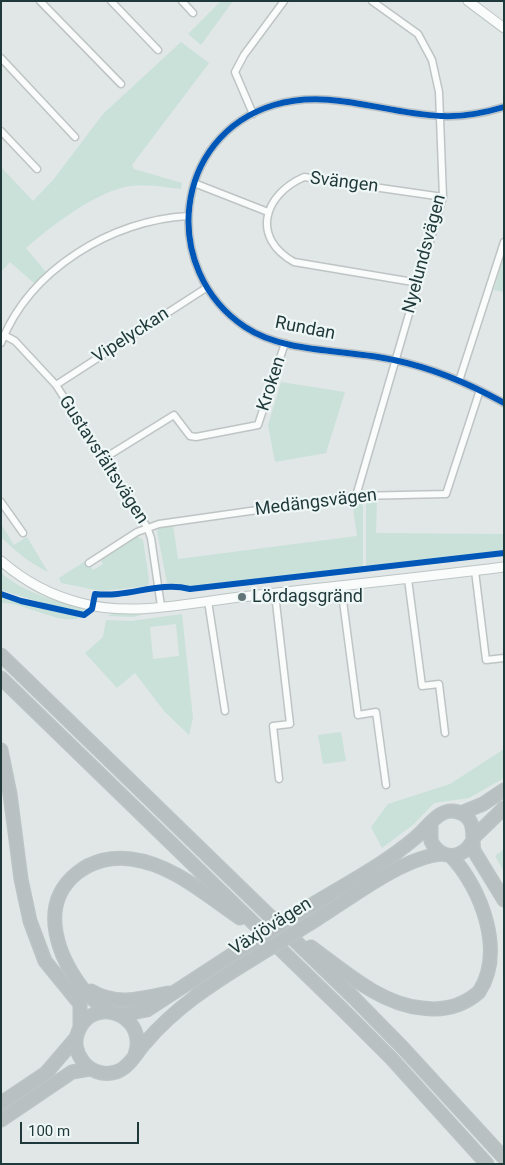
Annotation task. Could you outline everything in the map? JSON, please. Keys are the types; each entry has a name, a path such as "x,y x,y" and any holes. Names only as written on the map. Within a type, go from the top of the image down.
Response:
{"highway":[{"path":"1,655 403,1048 504,1158"},
{"path":"1,678 391,1058 487,1164"},
{"path":"1,750 10,794 20,879 30,922 45,960 80,1004 82,1016 78,1032 80,1058 90,1068"},
{"name":"Växjövägen","path":"107,1011 121,1015 147,1010 239,950 400,851 431,825 436,817 444,812 461,813 483,804 504,790"},
{"name":"Växjövägen","path":"1,1120 72,1072 90,1068 98,1072 116,1072 130,1062 183,1004 406,864 424,857 464,852 504,808"},
{"path":"461,813 472,825 473,840 478,858 504,900"},
{"path":"275,922 369,988 395,1002 422,1008 440,1009 456,1005 473,996 489,980 494,971 498,947 497,934 490,911 471,881 431,841 431,825"},
{"path":"107,1011 88,995 68,968 57,941 54,927 58,901 64,888 83,868 113,858 144,861 173,873 270,939"},
{"path":"77,981 92,992 114,1000 142,999 173,992"},
{"path":"1,1103 46,1073 91,1016 107,1011"},
{"path":"121,1015 135,1029 138,1042 135,1055"}],"street":[{"path":"40,1 121,84"},
{"path":"111,1 158,50"},
{"path":"182,1 193,13"},
{"path":"253,114 235,72 244,55 284,1"},
{"name":"Nyelundsvägen","path":"356,496 443,197 440,116 435,70 418,34 372,1"},
{"path":"468,1 504,28"},
{"path":"1,58 75,137"},
{"name":"Rundan","path":"504,107 440,116 315,99 293,100 253,114 220,139 203,162 194,183 188,216 192,251 206,288 224,310 246,328 265,337 285,343 396,360 459,381 504,403"},
{"path":"1,131 37,169"},
{"name":"Svängen","path":"268,212 274,198 288,184 304,177 443,197"},
{"path":"194,183 268,212 267,229 279,254 294,262 419,282"},
{"path":"1,342 18,311 39,286 61,265 83,249 124,229 148,222 188,216"},
{"path":"459,381 504,242"},
{"name":"Vipelyckan","path":"56,385 206,288"},
{"name":"Gustavsfältsvägen","path":"4,335 15,342 56,385 147,527 151,538 161,606"},
{"name":"Kroken","path":"103,459 174,415 190,436 196,437 258,425 285,343"},
{"name":"Medängsvägen","path":"89,563 147,527 356,496 446,494 480,390"},
{"path":"1,502 23,533"},
{"path":"1,561 41,588 81,604 109,607 161,606 504,567"},
{"path":"475,570 486,660 504,658"},
{"path":"408,579 422,686 438,684 445,734"},
{"path":"340,586 358,715 376,712 386,784"},
{"path":"275,594 290,724 273,726 279,779"},
{"path":"208,601 225,711"}],"green space":[{"path":"221,1 233,1 201,45 188,34"},
{"path":"181,42 209,63 132,165 134,169 182,183 181,189 137,185 104,194 76,210 26,248 46,272 35,284 10,262 1,272 1,167 33,201 53,180 103,114"},
{"path":"504,255 504,292 494,290"},
{"path":"281,382 345,392 326,453 275,462 268,425"},
{"path":"366,500 377,500 376,533 504,534 504,550 366,566"},
{"path":"352,501 363,501 363,567 192,587 167,583 157,531 161,526 173,525 178,559 357,536"},
{"path":"1,524 14,545 27,537 48,572 23,557 1,537"},
{"path":"137,536 143,540 149,579 148,586 101,591 61,583 59,578 87,560 93,570 103,564 101,560"},
{"path":"1,573 43,597 80,607 84,609 83,612 49,605 1,590"},
{"path":"1,597 81,617 64,619 54,617 21,606 1,603"},
{"path":"118,612 149,612 134,617 107,616"},
{"path":"182,614 193,718 189,735 164,711 135,673 117,688 85,653 103,637 106,620 131,621","holes":["176,624 179,656 153,659 150,627"]},
{"path":"341,732 346,761 323,764 318,735"},
{"path":"504,749 504,778 469,798 434,803 414,824 382,848 371,827 388,804 450,784"},
{"path":"504,849 504,872 495,856"}],"cycle path":[{"path":"504,107 473,114 449,116 420,114 337,100 316,99 274,105 240,121 214,145 198,174 189,206 190,240 199,273 218,302 245,327 261,336 279,342 394,360 422,367 478,389 504,403"},
{"path":"1,594 21,601 84,615 92,609 95,594 120,594 166,587 190,589 504,553"}],"place":[{"name":"Lördagsgränd","path":"242,597"}]}
